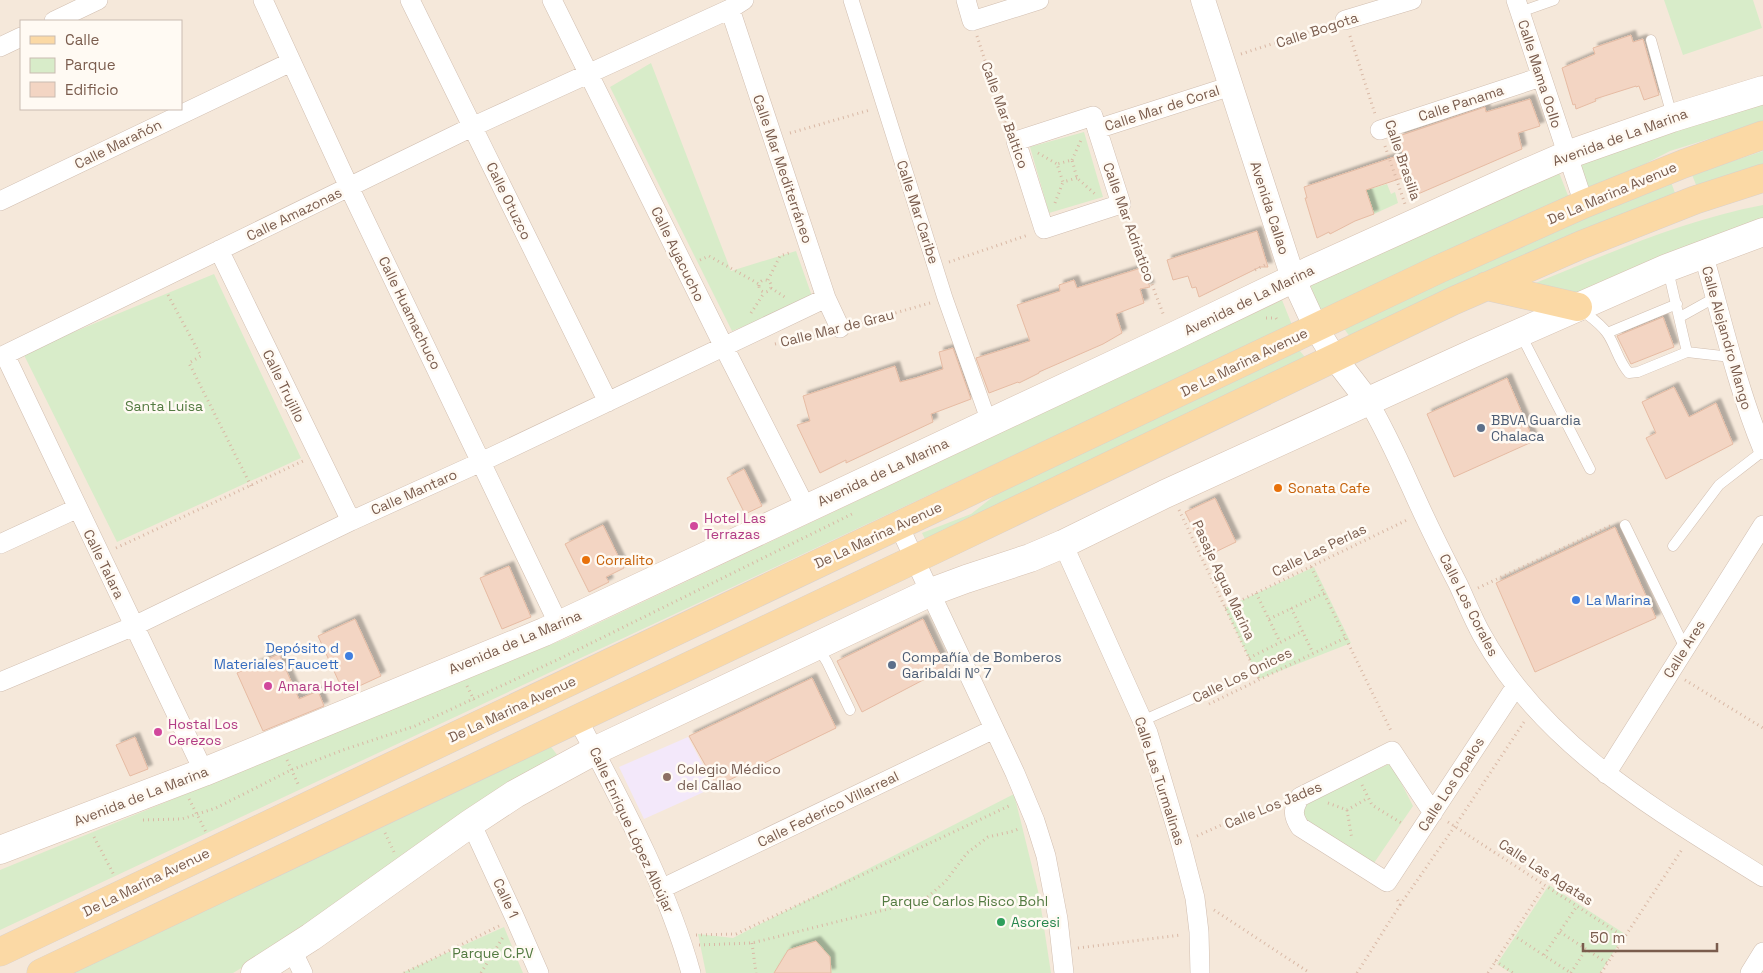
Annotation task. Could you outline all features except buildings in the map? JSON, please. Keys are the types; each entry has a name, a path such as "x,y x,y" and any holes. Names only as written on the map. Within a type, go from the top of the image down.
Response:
{"main road":[{"name":"Avenida de La Marina","path":"0,850 192,777 552,629 1172,337 1293,278 1413,222 1567,155 1672,118 1763,90"},
{"name":"De La Marina Avenue","path":"0,952 1439,269 1584,204 1683,164 1763,135"},
{"path":"41,973 1486,286 1581,245 1716,193 1763,178"},
{"path":"1716,193 1763,189"},
{"path":"255,973 297,962 403,871 515,794 594,751 931,592 966,578 1030,558 1063,544 1164,494 1520,332 1667,268 1763,232"},
{"path":"1486,286 1578,307"}],"street":[{"path":"56,20 98,0"},
{"name":"Calle Huamachuco","path":"263,0 349,186 481,462 552,629"},
{"name":"Calle Otuzco","path":"410,0 608,402"},
{"name":"Calle Ayacucho","path":"552,0 806,508"},
{"name":"Calle Mar Caribe","path":"851,0 946,298 990,422"},
{"path":"966,0 972,21 1039,0"},
{"name":"Avenida Callao","path":"1203,0 1293,278 1316,328 1334,357 1368,401"},
{"name":"Calle Bogota","path":"1345,20 1412,0"},
{"name":"Calle Amazonas","path":"2,356 472,127 590,74 737,4"},
{"name":"Calle Mar Mediterráneo","path":"737,4 772,138 826,298 840,328"},
{"name":"Calle Mama Ocllo","path":"1518,6 1584,204"},
{"path":"0,47 20,37"},
{"name":"Calle Marañón","path":"0,201 291,62"},
{"name":"Calle Panama","path":"1380,130 1541,77"},
{"name":"Calle Mar de Coral","path":"1016,141 1092,116 1097,129 1231,86"},
{"name":"Calle Mar Adriatico","path":"1097,129 1121,204"},
{"name":"Calle Mar Baltico","path":"1016,141 1044,229"},
{"path":"1044,229 1121,204"},
{"name":"Calle Trujillo","path":"219,250 350,521"},
{"name":"Calle Alejandro Mango","path":"1702,254 1716,297 1731,357 1763,451"},
{"name":"Calle Mantaro","path":"0,682 134,626 350,521 481,462 826,298"},
{"name":"Calle Talara","path":"2,356 78,508 134,626 192,777"},
{"name":"Calle Los Corales","path":"1368,401 1387,435 1482,636 1516,686 1565,740 1606,774 1763,876"},
{"path":"0,544 78,508"},
{"name":"Calle Ares","path":"1606,774 1763,525"},
{"path":"899,526 994,729 1034,821 1046,856 1058,919 1064,973"},
{"name":"Calle Las Turmalinas","path":"1063,544 1142,722 1181,844 1195,898 1199,932 1200,973"},
{"name":"Calle Los Opalos","path":"1388,882 1516,686"},
{"name":"Calle Enrique López Albújar","path":"577,718 662,888 682,940 692,973"},
{"name":"Calle Federico Villarreal","path":"662,888 994,729"},
{"path":"1392,751 1433,812"},
{"name":"Calle Los Jades","path":"1300,797 1392,751"},
{"path":"1300,797 1295,807 1294,819 1300,827 1388,882"},
{"name":"Calle 1","path":"471,823 539,973"},
{"path":"1750,973 1763,952"}],"lane":[{"path":"1518,6 1554,0"},
{"path":"1651,40 1672,118"},
{"path":"1667,268 1687,352"},
{"path":"1680,317 1716,297"},
{"path":"1607,334 1677,304"},
{"path":"1578,307 1607,334 1622,365 1629,373 1638,372 1687,352 1731,357"},
{"path":"1520,332 1590,469"},
{"path":"1673,546 1719,485 1763,451"},
{"path":"1625,525 1685,648"},
{"path":"817,646 827,662 850,710"},
{"path":"1142,722 1198,696"}],"path":[{"name":"Calle Bogota","path":"1222,60 1345,20"},
{"name":"Calle Brasilia","path":"1345,20 1403,200 1413,222"},
{"name":"Calle Mar Baltico","path":"972,21 1008,129 1016,141"},
{"path":"772,138 885,106"},
{"path":"1072,160 1077,178 1063,182 1057,164 1072,160"},
{"name":"Calle Mar Adriatico","path":"1121,204 1163,314"},
{"path":"936,267 1044,229"},
{"path":"768,280 780,256 810,246"},
{"path":"684,267 710,256 759,284"},
{"path":"160,279 201,356 189,363 251,486"},
{"path":"759,284 762,280 768,280"},
{"path":"759,284 760,290 768,292 771,288 771,283 768,280"},
{"name":"Calle Mar de Grau","path":"766,346 840,328 946,298"},
{"path":"100,555 318,454"},
{"name":"Pasaje Agua Marina","path":"1164,494 1176,502 1259,680"},
{"path":"806,508 829,558"},
{"name":"Calle Las Perlas","path":"1225,608 1423,513"},
{"path":"1463,595 1620,521 1625,525"},
{"path":"1311,566 1399,746 1392,751"},
{"path":"1256,593 1280,642"},
{"path":"1269,619 1324,593"},
{"path":"1291,608 1313,654"},
{"path":"552,629 557,660 570,680"},
{"path":"1249,658 1303,632"},
{"name":"Calle Los Onices","path":"1208,704 1345,638"},
{"path":"1670,672 1763,728"},
{"path":"1358,973 1400,905 1534,707"},
{"path":"278,742 308,805"},
{"path":"192,777 215,850"},
{"name":"Calle Los Jades","path":"1181,844 1266,805 1300,797"},
{"path":"682,940 736,934 1025,798"},
{"path":"1347,810 1368,798 1372,804 1418,834"},
{"name":"Calle Las Agatas","path":"1433,812 1624,937"},
{"path":"376,814 403,871"},
{"path":"84,818 124,893"},
{"path":"682,940 752,943 924,900 945,882 967,853 988,837 1014,831 1034,821"},
{"path":"1601,973 1693,832"},
{"path":"1388,882 1400,905"},
{"path":"1488,973 1545,885"},
{"path":"1195,898 1310,973"},
{"path":"1544,955 1577,906"},
{"path":"404,973 515,918"},
{"path":"481,973 515,918"},
{"path":"1062,950 1199,932"},
{"path":"1560,932 1607,963"},
{"path":"1512,934 1571,973 1586,949"},
{"path":"752,943 756,973"},
{"path":"1495,961 1514,973"}],"shaded area":[{"path":"0,0 1763,0 1763,973 0,973"},
{"name":"Colegio Médico del Callao","path":"688,737 715,787 644,819 619,767"}],"green space":[{"path":"1664,0 1753,0 1762,28 1683,55"},
{"path":"651,63 731,271 796,251 813,299 732,331 610,87"},
{"path":"1763,97 1763,122 1670,151 1587,194 1576,161"},
{"path":"1084,132 1103,197 1049,213 1030,147"},
{"path":"1763,151 1763,172 1699,192 1692,175"},
{"path":"1558,170 1569,198 1320,312 1310,284"},
{"path":"1670,179 1676,196 1352,340 1341,324"},
{"path":"1387,184 1391,194 1395,192 1398,203 1374,214 1366,190"},
{"path":"1763,205 1763,230 1579,299 1533,284 1618,250 1704,219"},
{"name":"Santa Luisa","path":"214,274 301,458 117,542 23,353"},
{"path":"1282,300 1292,325 0,930 0,870 567,638"},
{"path":"1296,346 1308,361 927,543 922,533 971,514 1003,489"},
{"path":"1314,567 1351,643 1259,679 1225,608"},
{"path":"548,743 558,756 285,942 233,973 69,973"},
{"path":"1391,763 1413,806 1374,863 1303,820 1303,804"},
{"name":"Parque Carlos Risco Bohl","path":"1014,794 1039,895 1051,973 706,973 698,934 733,938"},
{"path":"1549,885 1625,934 1600,973 1511,973 1497,964"},
{"name":"Parque C.P.V","path":"504,927 523,973 402,973"}],"place":[{"name":"BBVA Guardia Chalaca","path":"1481,428"},
{"name":"Sonata Cafe","path":"1278,488"},
{"name":"Hotel Las Terrazas","path":"694,526"},
{"name":"Corralito","path":"586,560"},
{"name":"La Marina","path":"1576,600"},
{"name":"Depósito d Materiales Faucett","path":"349,656"},
{"name":"Compañía de Bomberos Garibaldi Nº 7","path":"892,665"},
{"name":"Amara Hotel","path":"268,686"},
{"name":"Hostal Los Cerezos","path":"158,732"},
{"name":"Colegio Médico del Callao","path":"667,777"},
{"name":"Asoresi","path":"1001,922"}]}
